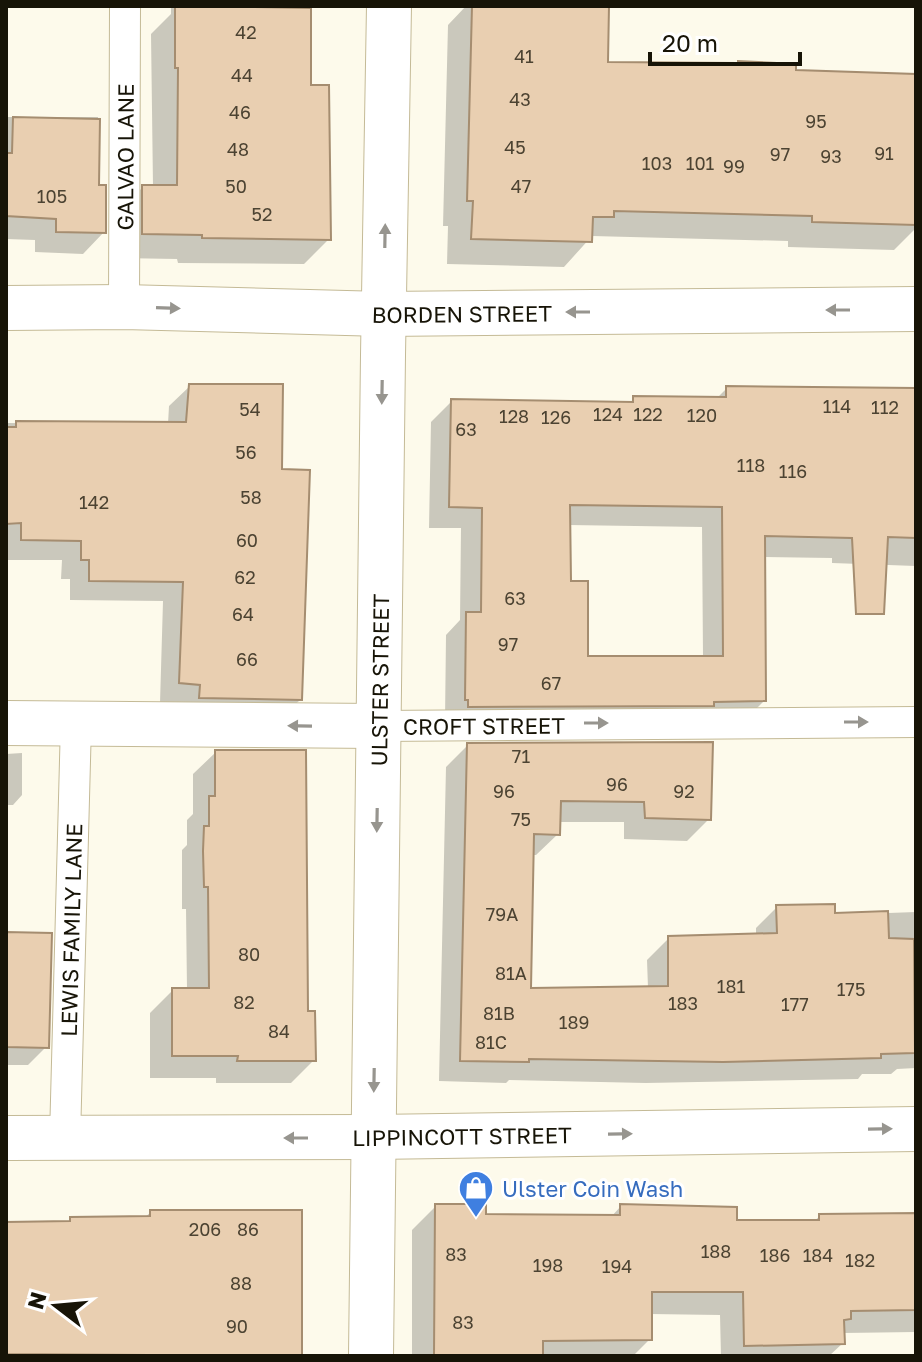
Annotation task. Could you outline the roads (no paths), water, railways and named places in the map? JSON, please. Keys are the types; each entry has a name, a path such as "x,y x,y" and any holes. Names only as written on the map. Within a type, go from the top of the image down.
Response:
{"street":[{"name":"ULSTER STREET","path":"371,1356 389,6"},
{"name":"BORDEN STREET","path":"6,308 124,307 383,314 916,309"},
{"name":"CROFT STREET","path":"6,723 378,726"},
{"name":"LIPPINCOTT STREET","path":"6,1138 374,1137 916,1129"}],"lane":[{"name":"GALVAO LANE","path":"124,307 125,6"},
{"name":"CROFT STREET","path":"378,726 916,722"},
{"name":"LEWIS FAMILY LANE","path":"65,1138 76,723"}],"place":[{"name":"Ulster Coin Wash","path":"476,1219"}]}
